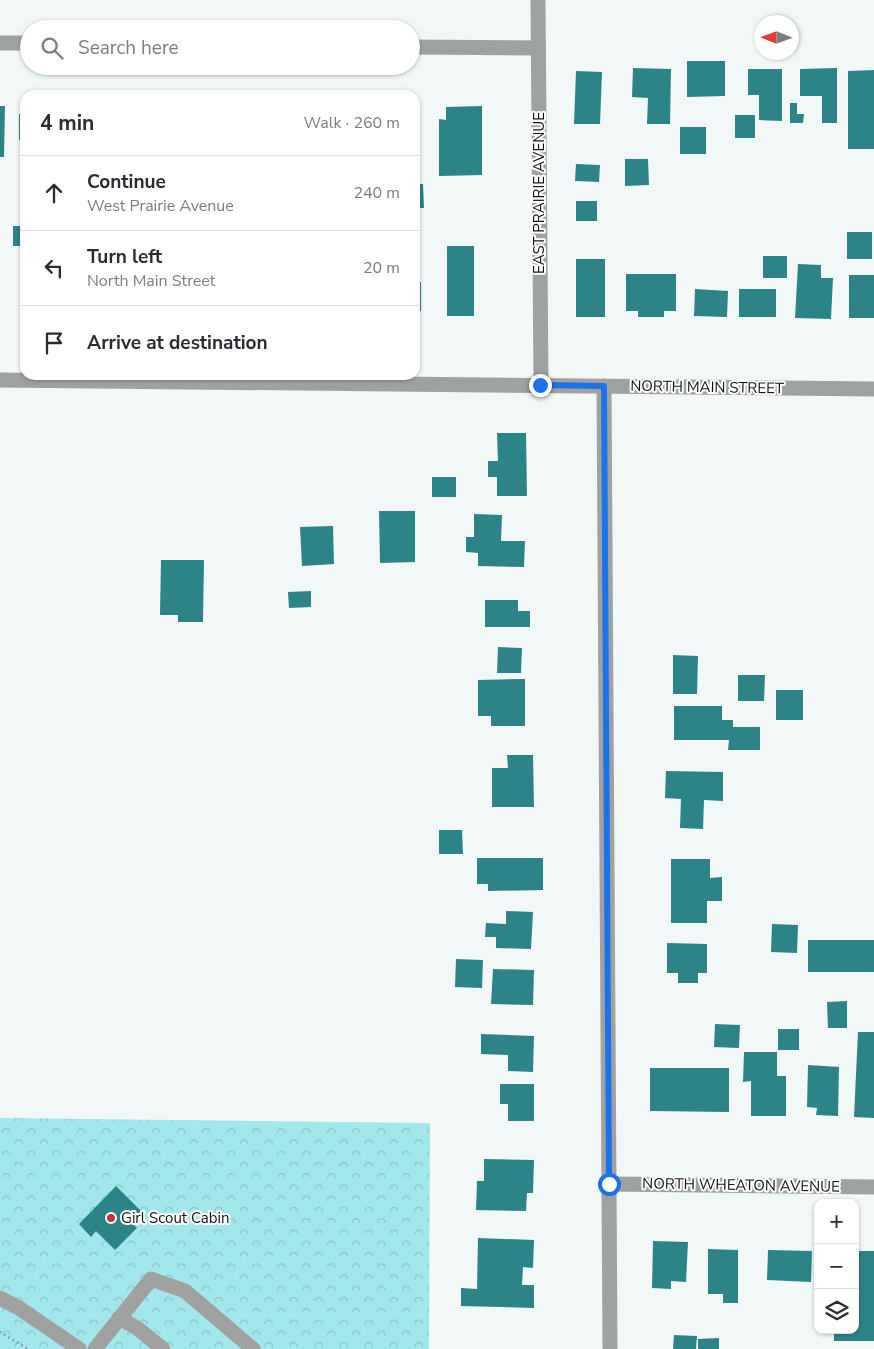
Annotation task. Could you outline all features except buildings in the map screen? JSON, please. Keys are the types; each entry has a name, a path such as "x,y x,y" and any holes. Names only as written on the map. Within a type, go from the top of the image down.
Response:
{"street":[{"name":"EAST PRAIRIE AVENUE","path":"538,0 540,385"},
{"path":"0,43 20,43"},
{"path":"420,47 538,48"},
{"name":"NORTH MAIN STREET","path":"0,380 874,389"},
{"path":"604,386 610,1349"},
{"name":"NORTH WHEATON AVENUE","path":"609,1184 874,1187"},
{"path":"95,1349 151,1279 185,1291 253,1349"},
{"path":"0,1298 19,1308 79,1349"},
{"path":"119,1318 137,1328 164,1349"}],"path":[{"path":"0,1332 28,1349"}],"green space":[{"path":"0,1118 430,1123 429,1349 0,1349"}],"place":[{"name":"Girl Scout Cabin","path":"111,1218"}],"route":[{"path":"540,385 604,386 609,1184"}]}
